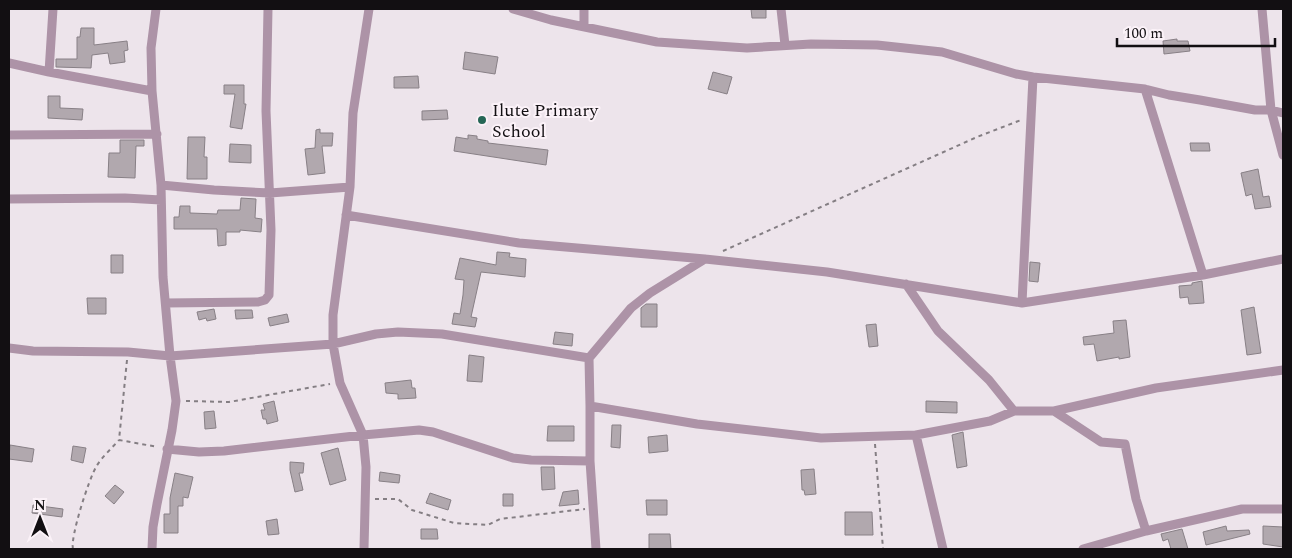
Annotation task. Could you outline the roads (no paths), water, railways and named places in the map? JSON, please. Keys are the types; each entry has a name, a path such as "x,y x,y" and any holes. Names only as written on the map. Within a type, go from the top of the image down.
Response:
{"street":[{"path":"49,72 53,9"},
{"path":"152,549 153,527 176,401 170,356 164,277 161,185 152,91 151,48 156,9"},
{"path":"166,303 258,302 265,300 269,295 271,230 265,78 268,9"},
{"path":"364,549 366,467 363,435 340,383 333,344 333,315 350,187 353,113 370,9"},
{"path":"513,9 551,20 639,39 695,46 747,48 785,45 877,45 942,52 1016,74 1146,88 1200,100 1283,113"},
{"path":"584,9 584,26"},
{"path":"781,9 785,45"},
{"path":"1262,9 1271,110 1283,155"},
{"path":"9,63 152,91"},
{"path":"1022,303 1033,77"},
{"path":"1146,88 1203,275"},
{"path":"9,135 157,134"},
{"path":"161,185 270,193 350,187"},
{"path":"9,199 125,198 161,200"},
{"path":"346,215 519,243 705,259 827,272 1022,303 1203,275 1283,260"},
{"path":"596,549 590,461 589,358 631,308 650,292 705,259"},
{"path":"906,284 938,331 989,380 1014,411"},
{"path":"9,348 33,351 128,352 170,356 333,344 376,334 398,332 442,334 589,358"},
{"path":"590,406 697,424 821,438 916,435 990,421 1014,411 1054,411 1156,388 1283,370"},
{"path":"1054,411 1101,442 1125,444 1136,499 1146,531"},
{"path":"167,449 199,452 224,451 363,435 427,431 513,458 590,461"},
{"path":"916,435 944,549"},
{"path":"1083,549 1146,531 1242,509 1283,509"}],"place":[{"name":"Ilute Primary School","path":"482,120"}]}
